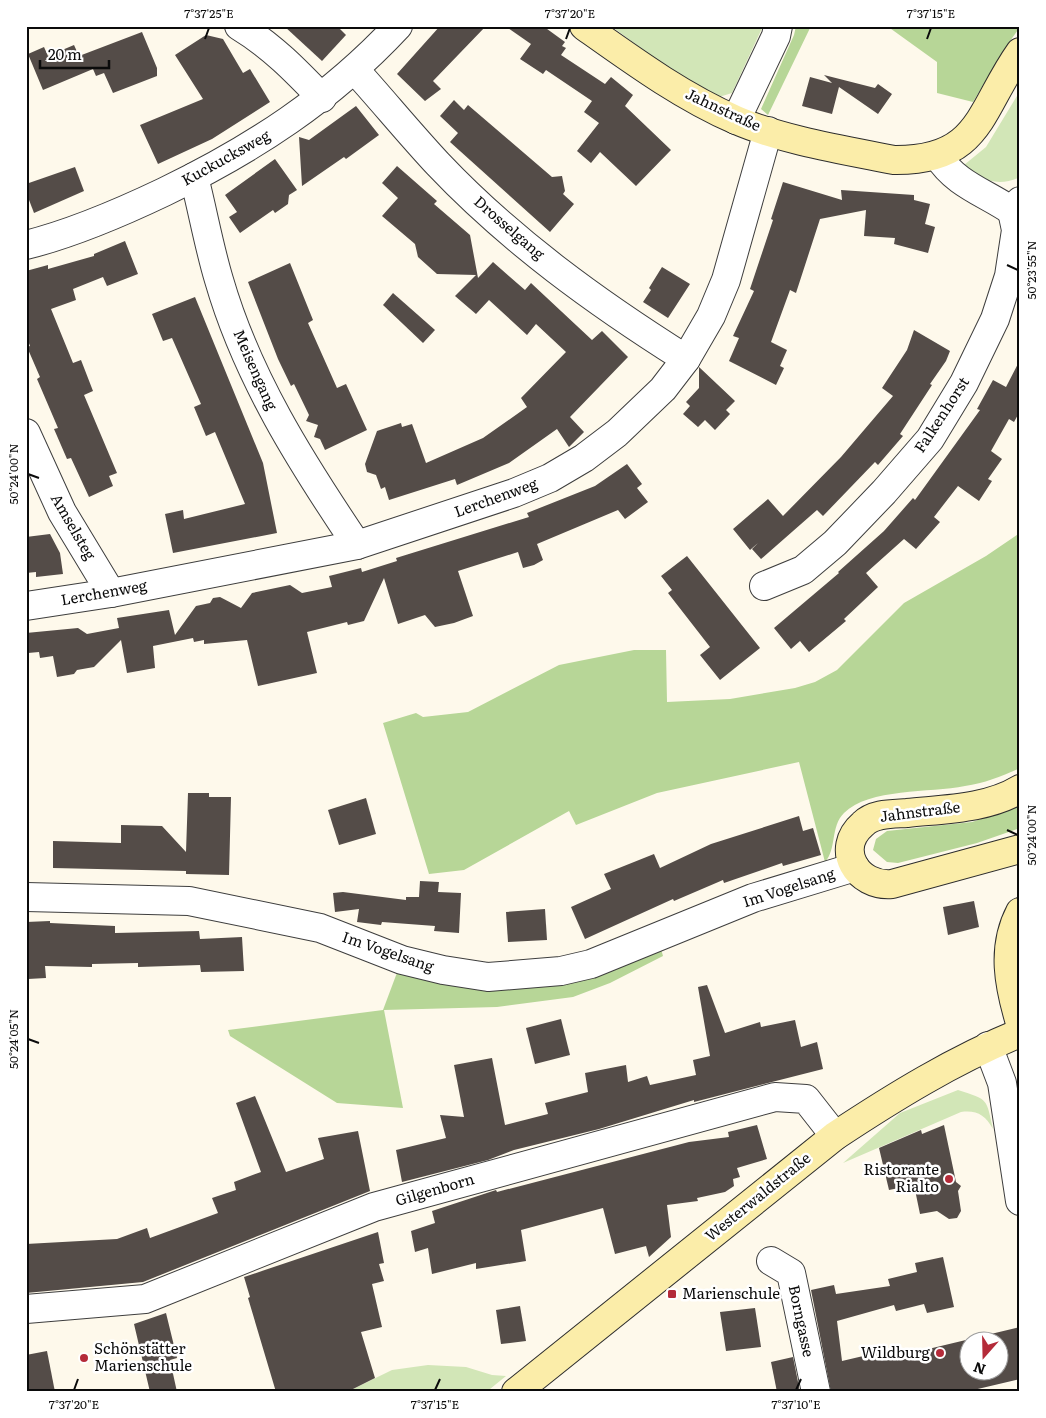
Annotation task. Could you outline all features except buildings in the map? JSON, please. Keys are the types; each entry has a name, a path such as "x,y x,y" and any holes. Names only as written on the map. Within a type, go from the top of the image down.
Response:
{"street":[{"path":"239,26 259,38 289,63 322,98"},
{"name":"Kuckucksweg","path":"26,245 124,211 194,177 290,122 355,70 398,26"},
{"name":"Jahnstraße","path":"584,26 647,71 736,120 768,131 894,160 915,160 938,156 958,146 972,133 1020,52"},
{"path":"736,120 776,36 778,26"},
{"name":"Drosselgang","path":"355,70 439,165 511,232 582,290 686,359"},
{"name":"Lerchenweg","path":"26,606 111,593 357,545 514,493 550,478 584,458 617,433 663,389 686,359 712,316 726,280 768,131"},
{"path":"938,156 946,170 958,180 992,197 1016,206"},
{"name":"Meisengang","path":"194,177 219,281 254,372 296,452 357,545"},
{"name":"Falkenhorst","path":"764,586 803,570 835,543 884,492 930,439 964,383 995,319 1009,276 1016,230 1016,206"},
{"name":"Amselsteg","path":"26,432 62,512 111,593"},
{"name":"Jahnstraße","path":"855,868 850,849 852,839 857,830 872,818 982,804 1020,790"},
{"path":"855,868 867,880 882,885 892,884 1020,849"},
{"name":"Im Vogelsang","path":"26,898 189,901 320,928 402,960 443,970 488,977 561,971 591,964 753,898 855,868"},
{"path":"1020,912 1012,926 1008,972 1011,992 1020,1023"},
{"name":"Westerwaldstraße","path":"516,1392 835,1136 887,1101 988,1046 1020,1033"},
{"path":"988,1046 1002,1083 1020,1202"},
{"name":"Gilgenborn","path":"26,1309 145,1299 374,1207 775,1097 806,1099 835,1136"},
{"name":"Borngasse","path":"771,1261 791,1273 816,1392"}],"green space":[{"path":"611,26 763,26 732,93 719,97 665,66"},
{"path":"796,26 811,26 768,115 761,109 794,35"},
{"path":"887,26 1020,27 973,102 937,93 937,62"},
{"path":"1020,91 1020,177 1005,182 990,181 970,171 964,165 986,147"},
{"path":"1020,533 1020,768 972,785 884,795 855,805 844,813 840,819 829,857 825,862 799,762 657,793 576,825 569,811 464,870 429,874 383,723 416,713 423,717 468,712 559,665 634,650 666,650 667,702 730,699 795,688 815,682 837,670 904,603 986,556"},
{"path":"1020,806 1020,828 977,843 898,863 887,862 873,850 876,839 887,831 972,822"},
{"path":"661,949 663,956 610,983 573,997 497,1007 384,1010 403,1108 337,1103 230,1036 228,1030 383,1010 398,970 442,981"},
{"path":"958,1090 976,1096 984,1102 989,1111 993,1129 980,1114 961,1112 843,1163 900,1113"},
{"path":"428,1365 466,1367 492,1375 506,1376 490,1389 475,1392 347,1392 392,1370"}],"place":[{"name":"Ristorante Rialto","path":"949,1179"},
{"name":"Marienschule","path":"672,1294"},
{"name":"Wildburg","path":"940,1353"},
{"name":"Schönstätter Marienschule","path":"84,1358"}]}
